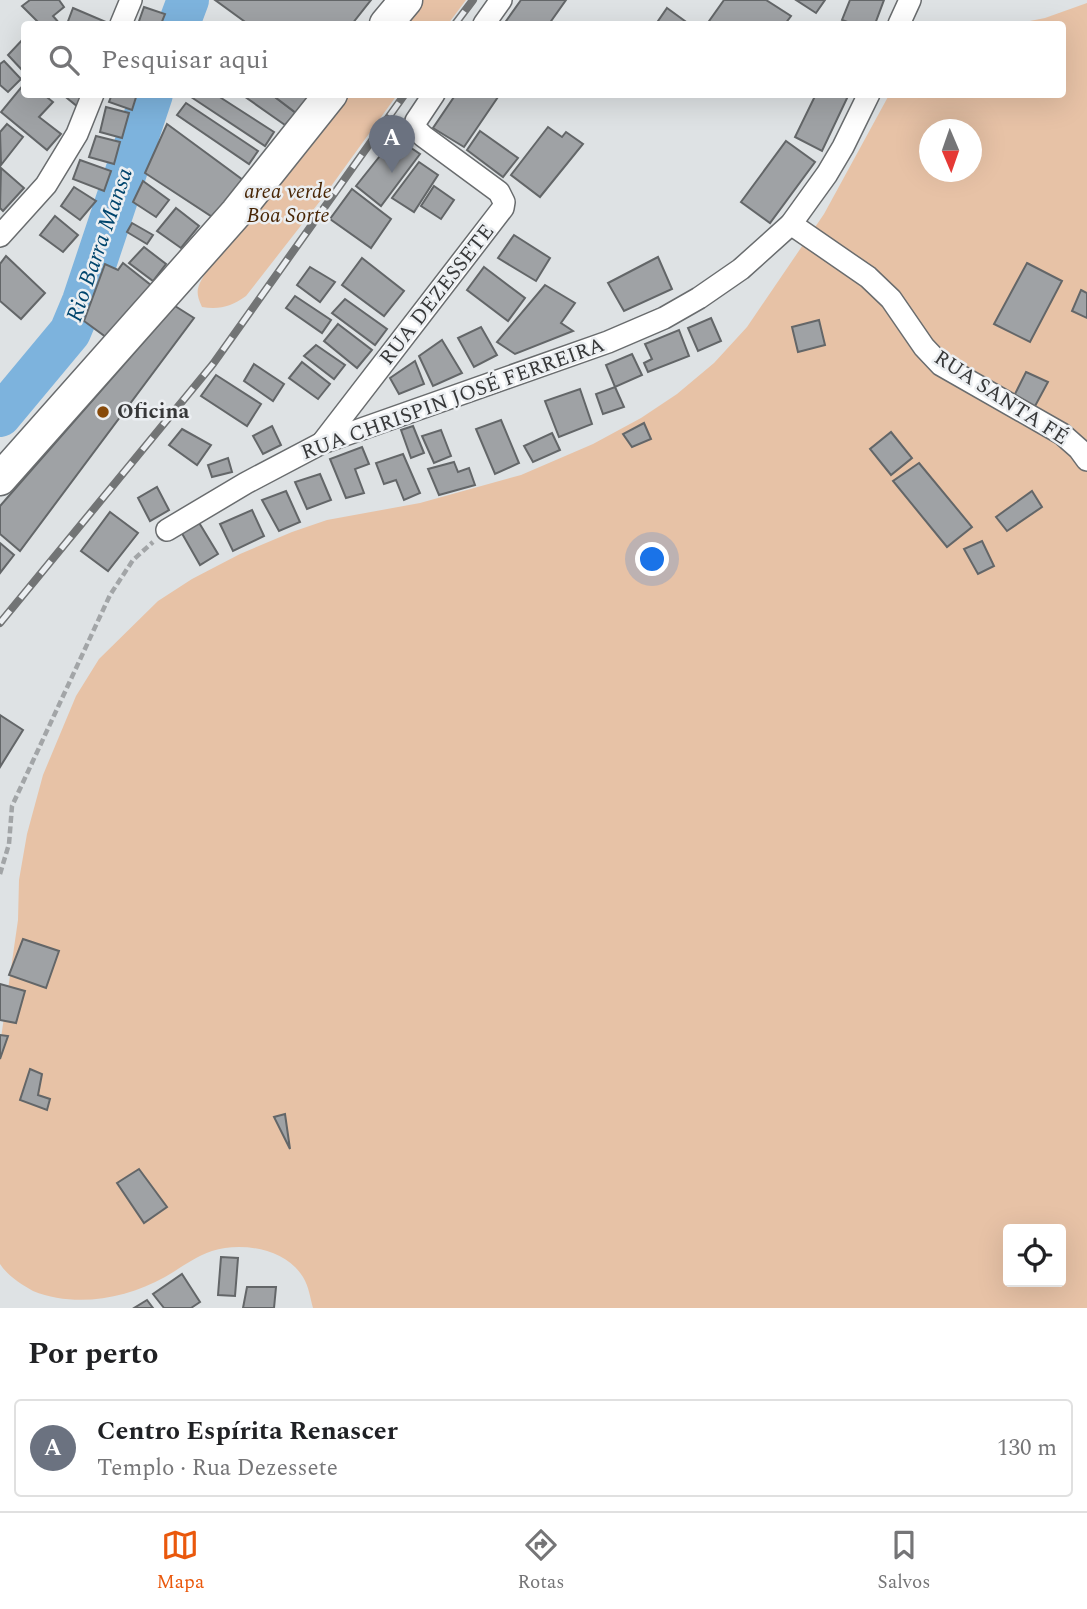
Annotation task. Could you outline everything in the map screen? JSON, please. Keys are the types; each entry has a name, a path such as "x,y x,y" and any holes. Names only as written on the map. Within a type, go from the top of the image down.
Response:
{"street":[{"path":"122,21 131,0"},
{"path":"388,21 406,0"},
{"path":"486,21 501,0"},
{"path":"900,21 910,0"},
{"path":"0,236 46,185 77,134 91,98"},
{"path":"0,479 237,212 328,98"},
{"name":"RUA DEZESSETE","path":"322,443 503,208 499,192 415,128 416,121 431,98"},
{"name":"RUA CHRISPIN JOSÉ FERREIRA","path":"167,530 246,483 322,443 608,342 664,318 699,298 741,269 792,224 844,147 867,98"},
{"name":"RUA SANTA FÉ","path":"792,224 868,277 891,299 924,347 942,365 1062,434 1087,460"},
{"path":"363,390 385,421"}],"path":[{"path":"0,874 9,844 12,806 110,595 133,560 167,530"}],"green space":[{"path":"418,0 466,0 450,21 401,21"},
{"path":"1087,3 1087,1308 313,1308 308,1288 295,1267 275,1254 249,1247 224,1248 205,1253 150,1285 100,1299 49,1296 19,1283 0,1264 0,1045 18,920 19,880 27,834 43,775 76,696 99,659 158,601 192,579 240,554 327,520 420,503 521,475 593,444 641,418 677,394 714,363 747,327 824,214 887,98 1066,98 1066,21 1030,21"},
{"name":"area verde Boa Sorte","path":"342,98 395,98 324,196 246,296 226,306 202,307 198,289 206,272"}],"building":[{"path":"30,0 59,0 64,7 53,16 57,21 37,21 22,6"},
{"path":"215,0 371,0 354,21 244,21"},
{"path":"521,0 566,0 551,21 506,21"},
{"path":"724,0 766,0 791,16 787,21 709,21"},
{"path":"796,0 825,0 816,13"},
{"path":"850,0 884,0 876,21 842,20"},
{"path":"144,7 165,14 162,21 139,21"},
{"path":"73,8 104,21 68,21"},
{"path":"667,8 685,21 658,21"},
{"path":"21,41 21,69 8,55"},
{"path":"4,61 21,79 8,92 0,85 0,64"},
{"path":"21,88 21,98 48,98 53,102 39,117 61,134 47,150 1,112"},
{"path":"67,98 81,98 78,107"},
{"path":"110,98 136,98 132,110 109,102"},
{"path":"193,98 221,98 274,132 265,146"},
{"path":"247,98 276,98 296,113 285,125"},
{"path":"276,98 308,98 296,113"},
{"path":"453,98 497,98 464,147 433,128"},
{"path":"814,98 847,98 822,151 795,137"},
{"path":"186,103 258,151 249,164 177,115"},
{"path":"106,107 129,113 122,138 100,132"},
{"path":"7,124 23,137 1,165 0,132"},
{"path":"167,124 243,180 217,220 145,173"},
{"path":"548,127 562,137 566,132 583,144 540,197 511,175"},
{"path":"480,131 518,158 503,177 467,150"},
{"path":"96,136 120,142 114,164 89,157"},
{"path":"395,137 420,154 381,206 356,186"},
{"path":"786,141 815,162 770,223 741,202"},
{"path":"80,160 111,171 104,191 73,179"},
{"path":"419,162 438,175 414,212 392,198"},
{"path":"1,168 24,188 3,211 0,208"},
{"path":"143,181 169,200 156,217 133,202"},
{"path":"434,186 454,200 441,219 421,206"},
{"path":"74,187 96,201 80,220 61,206"},
{"path":"352,189 391,219 371,248 330,219"},
{"path":"176,208 199,226 181,248 157,231"},
{"path":"55,216 78,235 63,252 40,235"},
{"path":"132,223 153,235 147,244 127,232"},
{"path":"514,235 550,258 536,281 498,258"},
{"path":"144,247 166,264 153,281 129,263"},
{"path":"6,256 45,293 21,319 0,301 0,264"},
{"path":"658,257 672,289 624,311 608,283"},
{"path":"362,258 404,291 384,316 342,285"},
{"path":"123,263 152,286 110,340 84,321 105,264 118,270"},
{"path":"1027,263 1062,281 1030,342 994,324"},
{"path":"310,267 335,282 320,302 297,285"},
{"path":"484,267 525,298 508,321 467,290"},
{"path":"545,285 575,303 561,323 573,331 515,354 497,342"},
{"path":"1081,290 1087,293 1087,318 1072,311"},
{"path":"295,296 331,320 322,333 286,308"},
{"path":"345,299 387,329 375,345 332,313"},
{"name":"Oficina","path":"175,306 194,318 20,551 0,534 0,506"},
{"path":"711,318 721,341 698,351 688,328"},
{"path":"819,320 825,345 798,352 792,327"},
{"path":"338,324 372,350 357,368 324,341"},
{"path":"481,327 497,355 474,367 458,338"},
{"path":"679,330 689,356 648,372 644,363 652,359 645,344"},
{"path":"442,340 462,373 433,386 419,356"},
{"path":"316,345 345,365 334,379 304,356"},
{"path":"632,354 642,375 615,387 606,365"},
{"path":"415,361 424,384 399,394 390,378"},
{"path":"302,362 330,384 318,399 289,378"},
{"path":"254,364 284,384 273,401 244,381"},
{"path":"1026,372 1048,382 1034,408 1013,398"},
{"path":"216,375 261,404 247,426 201,396"},
{"path":"615,387 624,407 603,414 596,394"},
{"path":"580,389 592,424 559,437 545,401"},
{"path":"501,420 519,463 495,474 476,429"},
{"path":"644,423 651,439 632,447 623,434"},
{"path":"272,426 281,445 263,454 253,436"},
{"path":"413,426 424,453 411,458 401,430"},
{"path":"182,429 211,445 197,465 169,445"},
{"path":"441,430 451,456 434,463 422,436"},
{"path":"891,432 912,458 891,475 870,449"},
{"path":"552,433 560,450 533,462 524,446"},
{"path":"362,447 369,464 355,469 364,493 346,498 330,459"},
{"path":"403,454 420,493 404,500 396,480 384,484 376,463"},
{"path":"228,458 232,472 212,477 208,465"},
{"path":"454,462 458,472 469,468 475,485 439,495 428,469"},
{"path":"919,463 972,527 947,547 893,481"},
{"path":"320,474 331,500 307,509 295,482"},
{"path":"157,487 169,510 150,521 138,498"},
{"path":"286,491 300,522 279,531 262,500"},
{"path":"1032,491 1042,507 1007,531 996,517"},
{"path":"252,510 264,536 233,551 220,524"},
{"path":"110,512 138,533 108,571 81,551"},
{"path":"198,521 218,554 200,565 180,530"},
{"path":"982,541 994,566 978,574 964,549"},
{"path":"0,543 14,555 0,573"},
{"path":"0,715 23,730 0,767"},
{"path":"23,939 59,951 46,988 9,975"},
{"path":"0,984 25,991 16,1023 0,1020"},
{"path":"0,1035 8,1036 0,1059"},
{"path":"30,1069 42,1074 38,1095 50,1099 47,1110 20,1100"},
{"path":"285,1114 290,1149 274,1117"},
{"path":"139,1169 167,1207 144,1223 117,1183"},
{"path":"221,1257 238,1258 235,1296 218,1295"},
{"path":"182,1274 200,1302 191,1308 164,1308 153,1294"},
{"path":"247,1287 276,1287 274,1308 243,1308"},
{"path":"147,1300 153,1308 134,1308"}],"waterway":[{"name":"Rio Barra Mansa","path":"180,21 188,0"},
{"name":"Rio Barra Mansa","path":"0,416 70,332 83,301 151,98"}],"railway":[{"path":"457,21 473,0"},
{"path":"0,623 213,364 402,98"}],"place":[{"name":"Centro Espírita Renascer","path":"392,173"},
{"name":"Oficina","path":"103,412"}]}
